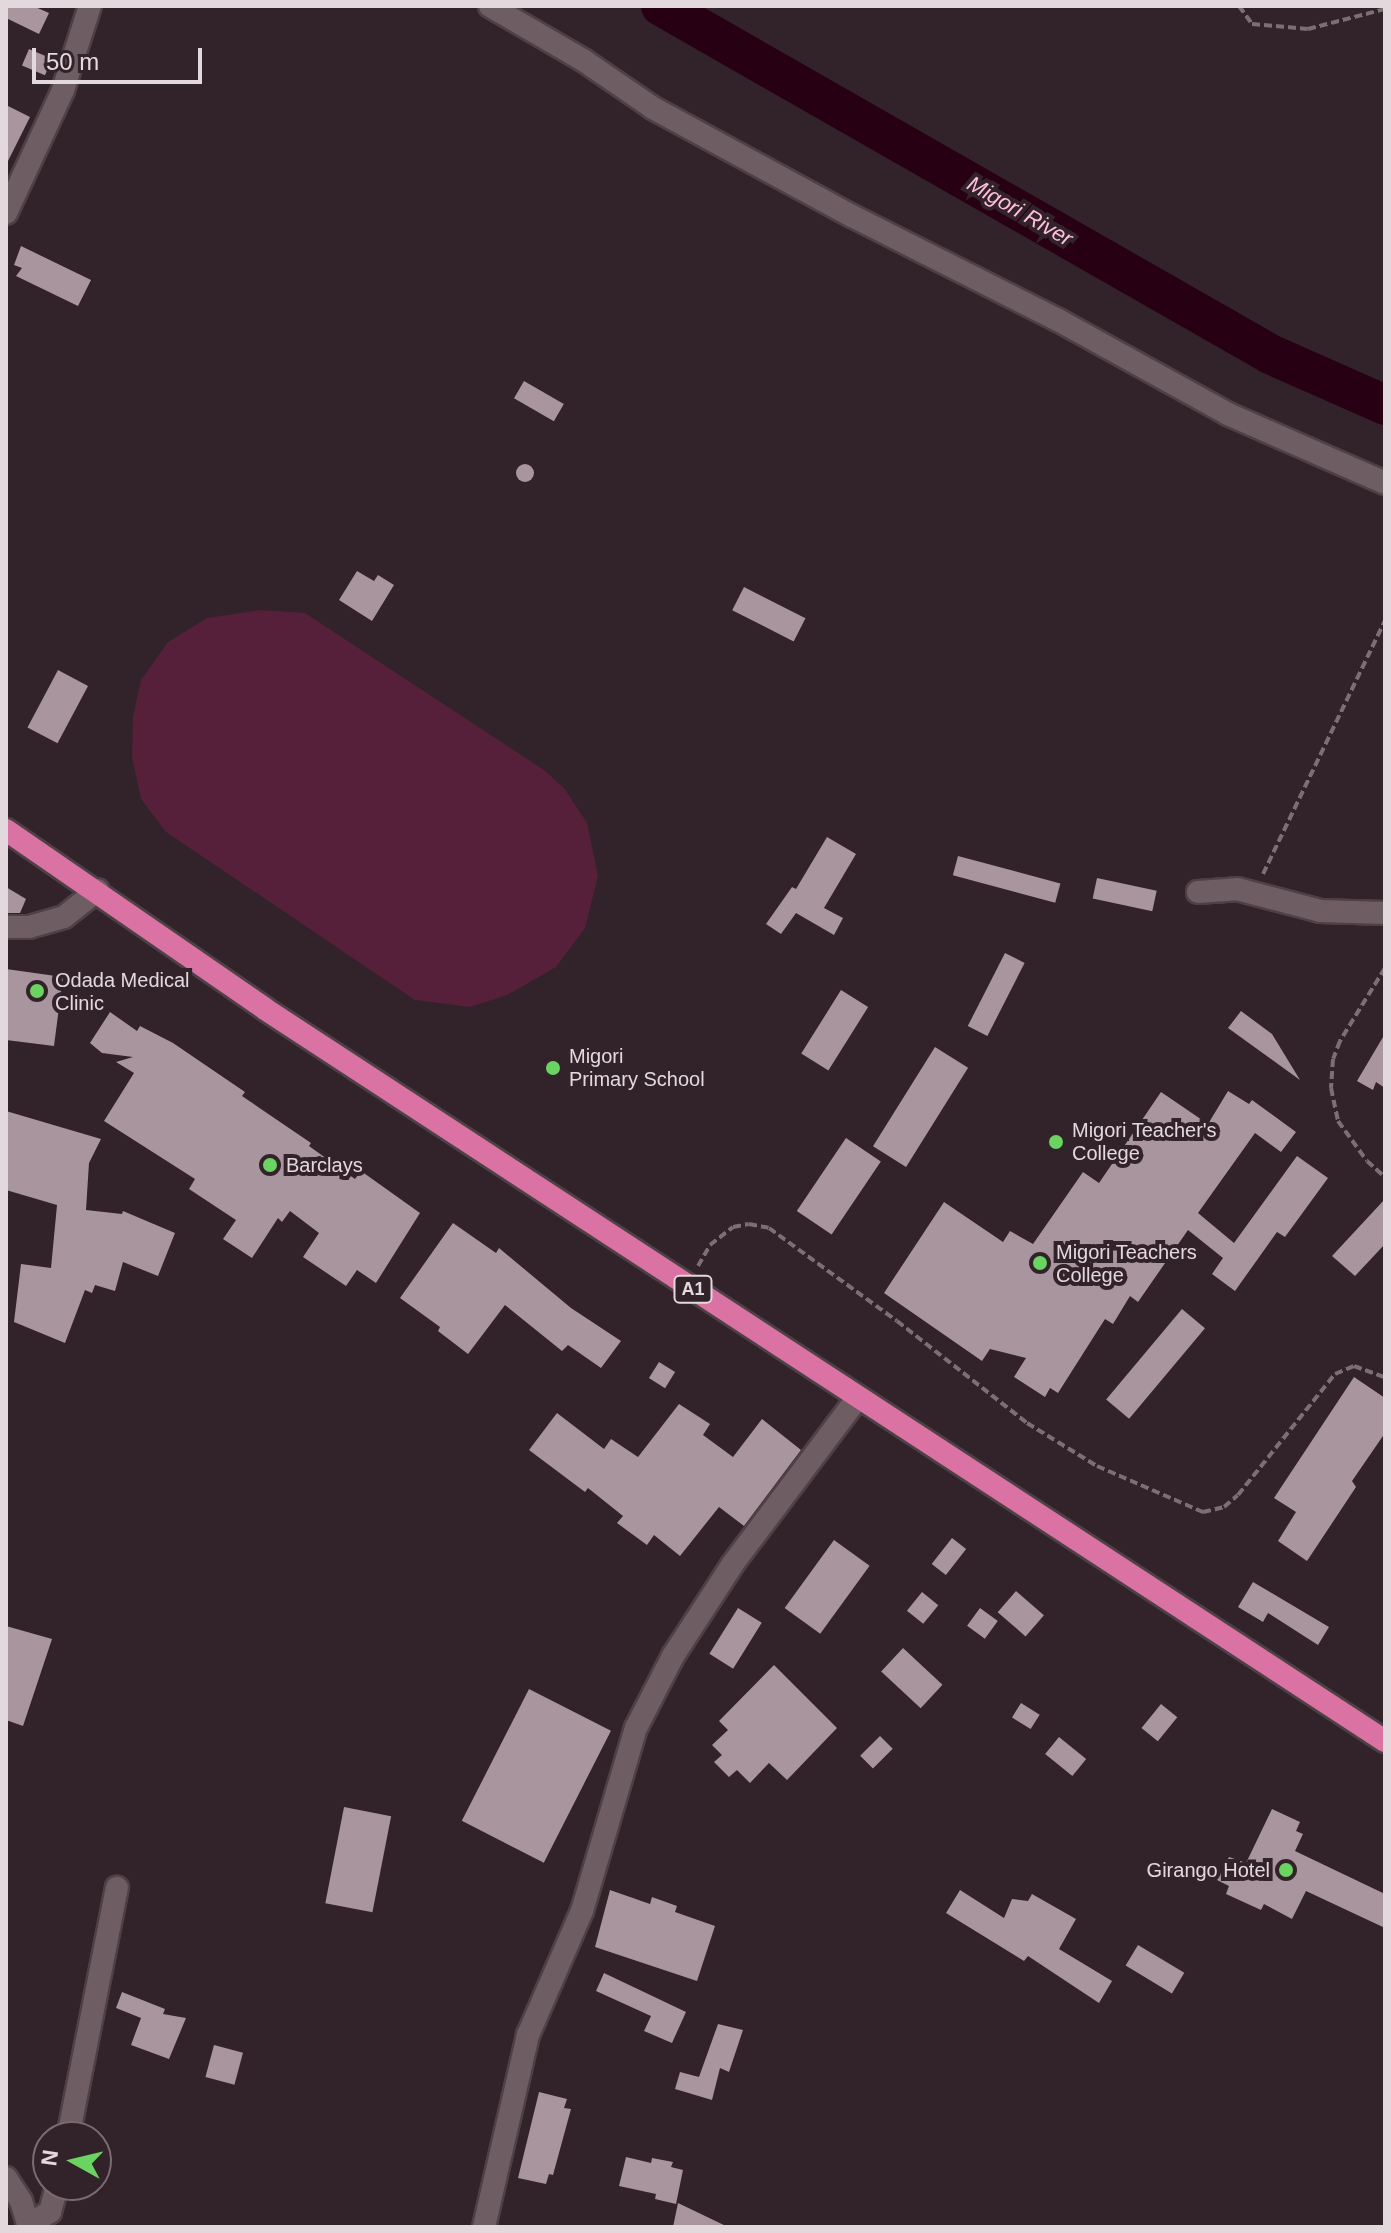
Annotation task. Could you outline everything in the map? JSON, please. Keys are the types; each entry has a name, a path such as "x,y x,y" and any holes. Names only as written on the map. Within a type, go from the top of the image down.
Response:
{"highway":[{"name":"A1","path":"6,830 98,890 265,1009 1385,1741"}],"street":[{"path":"6,213 63,90 90,6"},
{"path":"490,6 583,60 653,108 839,209 1058,320 1228,414 1385,483"},
{"path":"1198,892 1217,889 1254,891 1308,909 1385,913"},
{"path":"6,927 29,927 64,917 98,890"},
{"path":"484,2227 528,2035 582,1911 636,1728 673,1656 732,1565 858,1397"},
{"path":"71,2121 117,1888"},
{"path":"6,2178 21,2201 28,2226 50,2212 53,2201"}],"path":[{"path":"1239,6 1252,24 1308,29 1385,9"},
{"path":"1254,891 1358,683 1385,620"},
{"path":"1385,968 1340,1041 1333,1059 1331,1088 1338,1121 1367,1161 1385,1177"},
{"path":"686,1285 721,1233 749,1224 769,1228 897,1321 1027,1423 1097,1466 1203,1512 1224,1507 1238,1495 1335,1374 1354,1366 1385,1377"}],"shaded area":[{"path":"261,610 305,613 544,770 564,788 587,823 598,876 585,928 556,967 507,995 470,1007 415,1000 166,832 141,799 132,757 133,717 141,680 168,642 207,618"}],"building":[{"path":"6,6 33,6 49,13 39,34 6,18"},
{"path":"29,49 52,59 45,75 22,66"},
{"path":"6,105 30,117 6,165"},
{"path":"21,246 91,280 78,306 16,276 22,268 14,265"},
{"path":"524,381 564,404 554,421 514,398"},
{"path":"525,464 534,473 525,482 516,473"},
{"path":"357,571 374,581 378,575 394,585 372,621 339,600"},
{"path":"744,587 805,618 794,641 732,610"},
{"path":"58,670 88,686 58,743 27,727"},
{"path":"827,837 856,854 824,908 843,918 834,935 796,913 781,934 766,924 792,887 796,889"},
{"path":"958,856 1060,883 1055,903 953,875"},
{"path":"1097,878 1157,891 1152,911 1093,899"},
{"path":"6,887 26,899 20,913 6,913"},
{"path":"1005,953 1025,963 987,1036 968,1026"},
{"path":"6,969 63,977 54,1046 6,1040"},
{"path":"841,990 868,1007 828,1071 801,1054"},
{"path":"1241,1011 1272,1034 1300,1080 1228,1028"},
{"path":"110,1012 137,1031 140,1026 173,1043 245,1092 242,1096 311,1143 309,1146 355,1179 361,1171 420,1213 376,1283 357,1270 346,1286 303,1257 319,1233 290,1211 282,1222 278,1218 252,1258 223,1239 236,1220 189,1189 195,1179 104,1121 134,1073 116,1062 133,1057 102,1053 90,1043"},
{"path":"1383,1037 1385,1088 1376,1082 1373,1090 1357,1081"},
{"path":"935,1047 968,1068 906,1167 873,1146"},
{"path":"1228,1091 1249,1104 1252,1100 1296,1132 1281,1152 1255,1133 1198,1213 1234,1243 1297,1156 1328,1178 1285,1237 1277,1232 1235,1291 1212,1274 1223,1258 1188,1230 1138,1302 1130,1296 1113,1324 1105,1319 1058,1393 1050,1388 1045,1397 1014,1377 1026,1358 990,1349 982,1361 884,1293 944,1202 1003,1242 1010,1231 1033,1244 1083,1172 1099,1183 1161,1092 1208,1124"},
{"path":"6,1111 101,1139 89,1163 86,1210 122,1214 123,1211 175,1233 158,1276 123,1262 115,1291 95,1285 92,1293 85,1290 65,1343 14,1322 21,1264 51,1268 57,1205 6,1190"},
{"path":"846,1138 881,1161 832,1234 797,1211"},
{"path":"1385,1199 1385,1244 1355,1276 1332,1256"},
{"path":"453,1223 496,1253 499,1248 571,1308 621,1341 601,1368 568,1345 562,1351 505,1305 468,1354 438,1331 440,1327 400,1298"},
{"path":"1182,1309 1205,1328 1129,1419 1106,1399"},
{"path":"659,1362 675,1372 665,1388 649,1378"},
{"path":"1354,1377 1385,1398 1385,1433 1352,1481 1356,1487 1307,1561 1278,1541 1296,1512 1274,1498"},
{"path":"679,1404 710,1424 703,1435 733,1457 762,1419 801,1450 744,1526 719,1507 680,1556 654,1535 647,1545 617,1523 623,1516 588,1488 585,1492 529,1450 557,1413 604,1449 611,1439 638,1457"},
{"path":"952,1538 966,1549 946,1575 932,1564"},
{"path":"834,1540 870,1566 820,1634 785,1608"},
{"path":"1253,1582 1329,1627 1318,1645 1268,1613 1263,1622 1238,1607"},
{"path":"1016,1591 1044,1615 1026,1636 998,1612"},
{"path":"922,1592 938,1605 923,1624 907,1611"},
{"path":"738,1608 762,1623 733,1669 709,1654"},
{"path":"980,1608 998,1621 985,1639 967,1626"},
{"path":"6,1626 52,1639 23,1726 6,1720"},
{"path":"903,1648 942,1685 921,1708 881,1671"},
{"path":"774,1665 837,1728 787,1780 769,1763 750,1783 737,1770 729,1777 714,1762 722,1755 712,1745 728,1730 719,1721"},
{"path":"529,1689 611,1731 544,1863 462,1821"},
{"path":"1021,1703 1040,1715 1031,1729 1012,1717"},
{"path":"1161,1704 1177,1717 1158,1741 1141,1728"},
{"path":"880,1736 893,1749 873,1769 860,1756"},
{"path":"1059,1737 1086,1759 1072,1776 1045,1754"},
{"path":"344,1807 391,1816 372,1912 325,1903"},
{"name":"Girango Hotel","path":"1272,1809 1300,1822 1296,1831 1303,1834 1295,1851 1385,1894 1385,1928 1306,1891 1292,1919 1264,1904 1261,1910 1226,1894 1229,1886 1217,1880 1229,1857 1246,1863"},
{"path":"610,1890 650,1904 652,1897 677,1906 675,1912 715,1926 697,1981 595,1947"},
{"path":"960,1890 1004,1918 1012,1899 1028,1901 1032,1894 1076,1919 1059,1949 1112,1981 1099,2003 1028,1956 1024,1961 946,1913"},
{"path":"1138,1945 1184,1973 1172,1993 1126,1966"},
{"path":"604,1973 686,2012 672,2043 644,2031 651,2016 596,1991"},
{"path":"122,1992 165,2009 163,2014 186,2018 169,2059 131,2045 141,2018 116,2008"},
{"path":"718,2024 743,2030 729,2072 720,2068 712,2100 675,2089 680,2072 699,2077"},
{"path":"214,2045 243,2053 234,2085 205,2077"},
{"path":"539,2092 567,2099 564,2108 571,2109 553,2175 549,2174 546,2184 518,2178"},
{"path":"626,2157 651,2163 652,2158 673,2162 671,2167 683,2170 676,2204 655,2199 656,2194 619,2186"},
{"path":"678,2203 728,2227 673,2227"}],"waterway":[{"name":"Migori River","path":"661,6 1270,354 1385,405"}],"place":[{"name":"Odada Medical Clinic","path":"37,991"},
{"name":"Migori Primary School","path":"553,1068"},
{"name":"Migori Teacher's College","path":"1056,1142"},
{"name":"Barclays","path":"270,1165"},
{"name":"Migori Teachers College","path":"1040,1263"},
{"name":"Girango Hotel","path":"1286,1870"}]}
